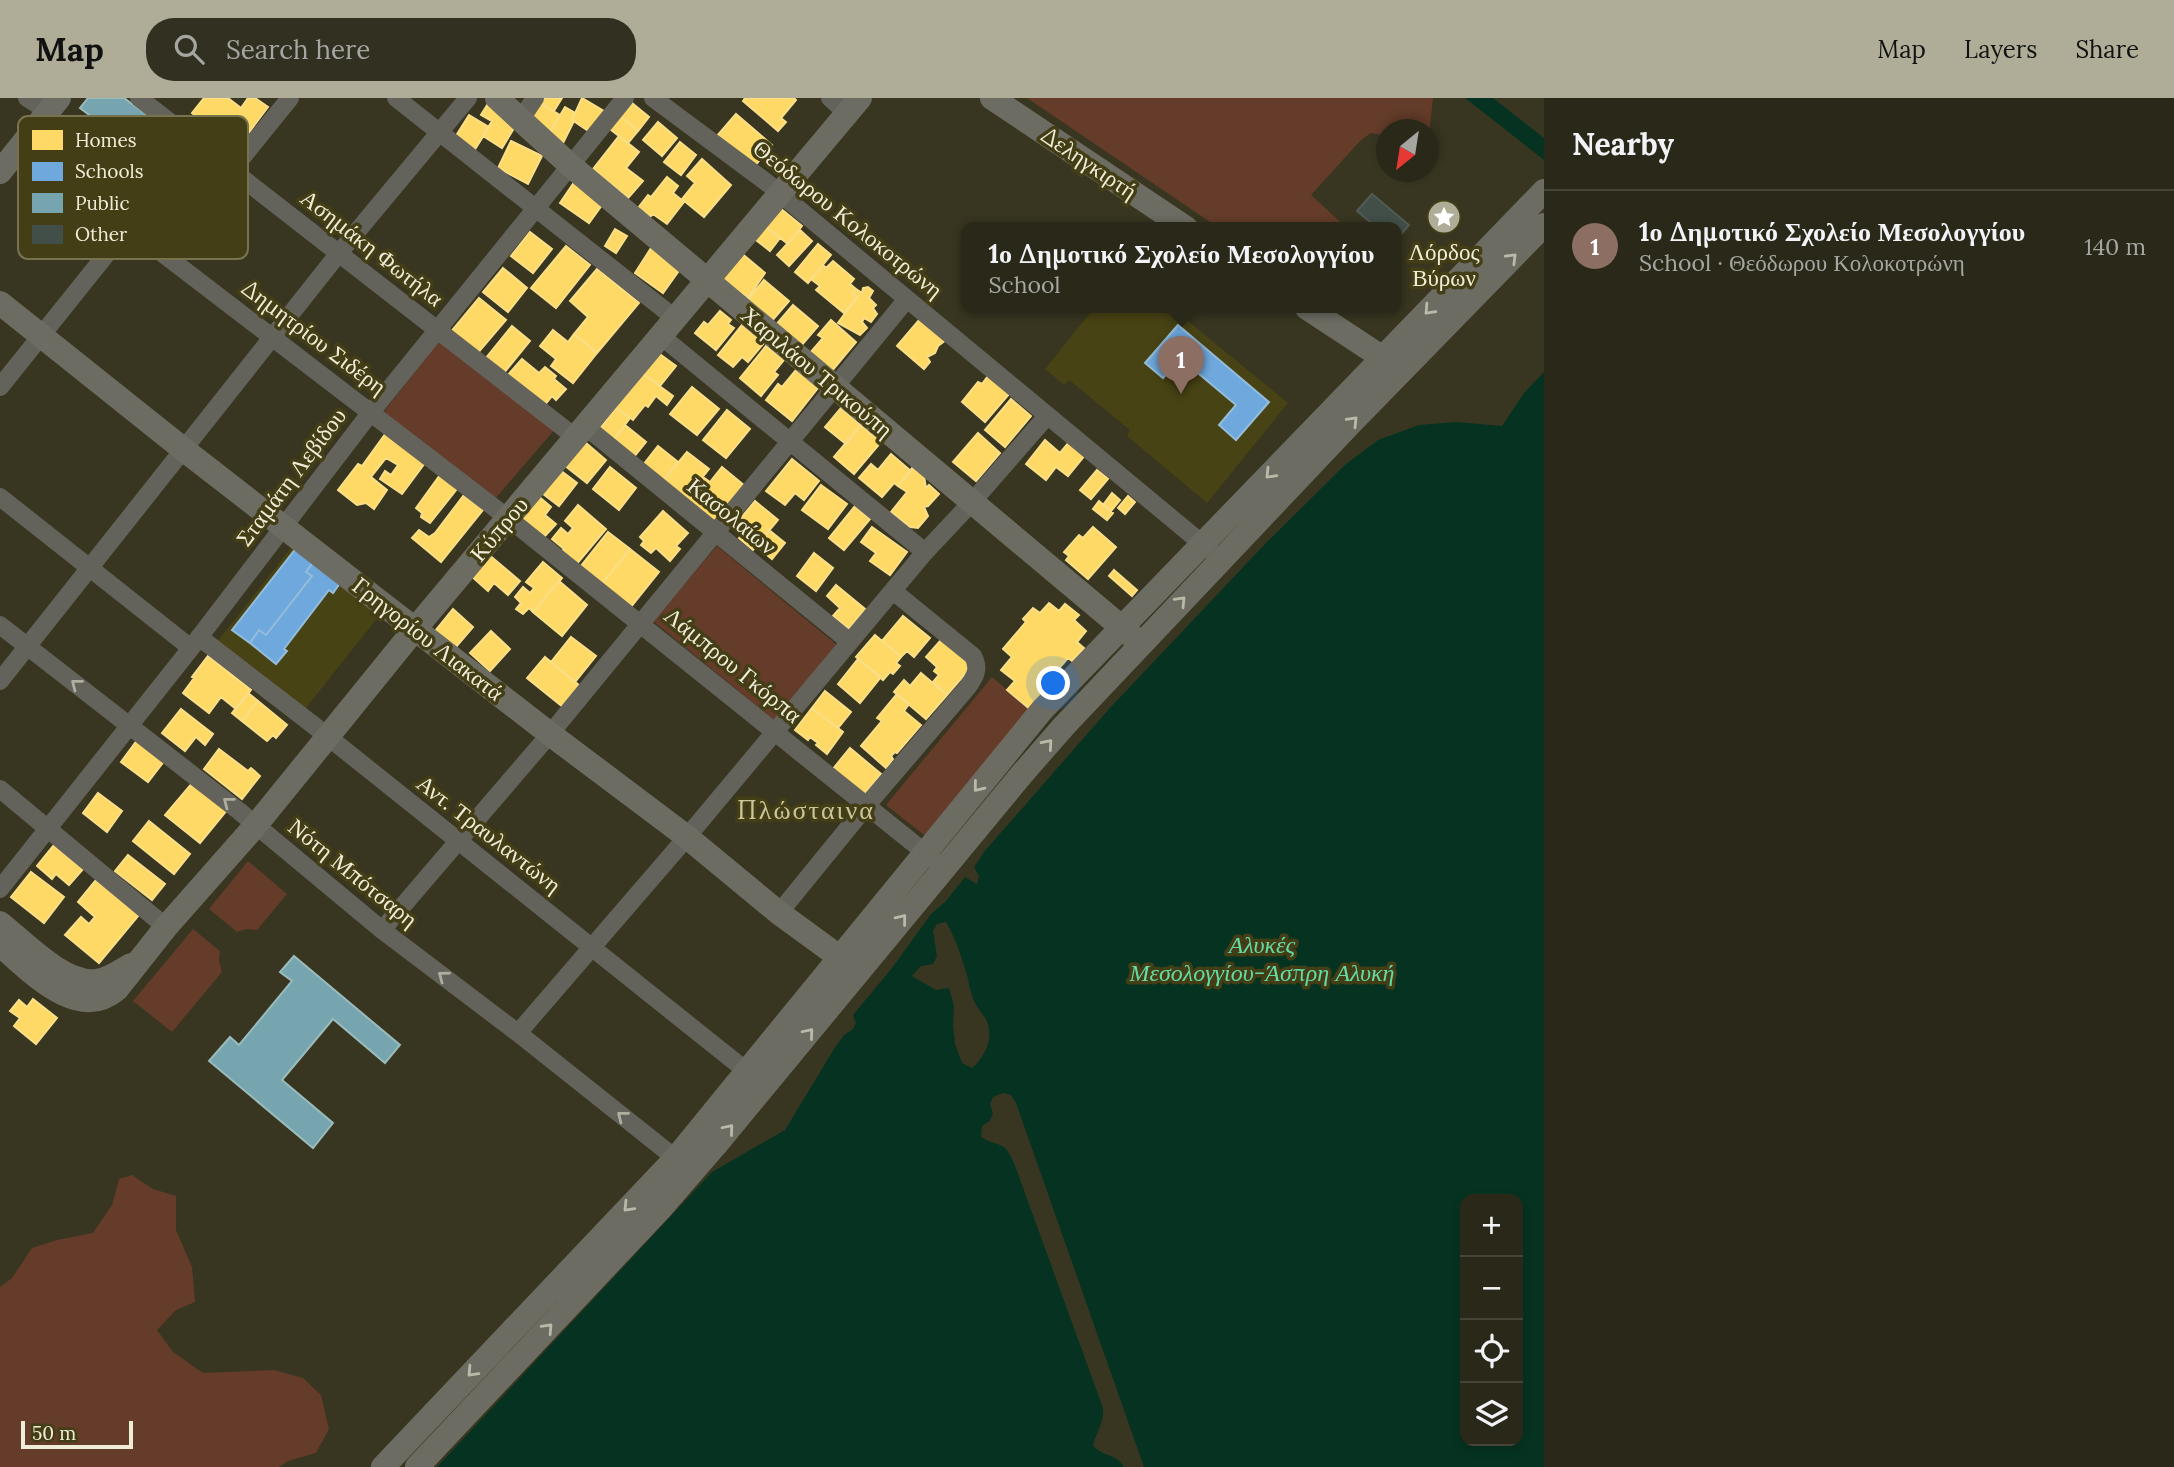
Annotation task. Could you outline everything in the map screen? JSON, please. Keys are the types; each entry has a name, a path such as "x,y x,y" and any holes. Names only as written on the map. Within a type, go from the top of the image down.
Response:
{"street":[{"path":"27,98 54,105"},
{"name":"Ασημάκη Φωτήλα","path":"139,98 162,116"},
{"path":"248,150 290,98"},
{"path":"396,98 536,209 791,443 925,552"},
{"path":"0,681 339,253 468,98"},
{"name":"Χαριλάου Τρικούπη","path":"497,98 571,166 1140,643"},
{"path":"521,119 536,98"},
{"name":"Σταμάτη Λεβίδου","path":"0,889 195,643 371,412 625,98"},
{"name":"Θεόδωρου Κολοκοτρώνη","path":"653,98 780,194 1222,559"},
{"name":"Δεληγκιρτή","path":"992,98 1177,222"},
{"name":"Κύπρου","path":"79,989 94,1001 113,993 166,927 256,825 415,629 780,194 846,103"},
{"path":"0,172 18,150"},
{"name":"Ασημάκη Φωτήλα","path":"248,182 437,330 580,432"},
{"path":"383,1467 684,1165 935,860 1042,710 1544,191"},
{"path":"935,860 1348,426 1544,225"},
{"path":"0,387 102,259"},
{"name":"Δημητρίου Σιδέρη","path":"172,259 508,518"},
{"path":"383,930 550,734 907,299"},
{"name":"Γρηγορίου Λιακατά","path":"0,303 183,449 849,965"},
{"path":"1315,313 1383,358"},
{"path":"518,1033 687,837 925,552 1047,416"},
{"name":"Κασολαίων","path":"580,432 715,534 850,642"},
{"name":"Αντ. Τραυλαντώνη","path":"0,497 89,567 329,737 756,1078"},
{"name":"Λάμπρου Γκόρπα","path":"508,518 935,860"},
{"path":"779,913 977,673 972,656 893,591"},
{"name":"Νότη Μπότσαρη","path":"0,625 684,1165"},
{"path":"0,789 166,927"},
{"path":"0,923 79,989 65,996 0,945"},
{"path":"417,1467 662,1206 684,1165"}],"shaded area":[{"path":"1027,98 1433,98 1431,119 1376,119 1376,134 1371,133 1361,140 1311,195 1340,222 1210,222"},
{"path":"1090,313 1178,313 1288,403 1207,503 1127,436 1130,430 1069,380 1064,385 1045,369"},
{"path":"441,339 556,428 494,500 382,414"},
{"path":"294,544 382,612 305,709 218,641"},
{"path":"717,546 837,645 774,720 653,621"},
{"path":"992,677 1032,711 928,838 886,805"},
{"path":"248,861 287,894 257,930 237,932 209,909"},
{"path":"193,929 220,951 222,972 172,1032 133,1001"},
{"path":"132,1175 153,1189 176,1196 176,1230 192,1267 195,1302 176,1310 157,1330 173,1352 203,1373 274,1370 303,1378 321,1395 329,1429 316,1453 288,1461 279,1467 0,1467 0,1287 12,1278 32,1248 93,1233 112,1205 119,1179"}],"water":[{"path":"1465,98 1493,98 1544,138 1544,160"},
{"name":"Αλυκές Μεσολογγίου-Άσπρη Αλυκή","path":"1544,372 1544,1467 1144,1467 1016,1103 1011,1095 1003,1093 993,1097 990,1104 993,1113 990,1121 982,1126 981,1137 1004,1147 1014,1163 1103,1408 1093,1445 1117,1459 1124,1467 437,1467 712,1172 785,1130 834,1049 844,1035 853,1029 856,1023 853,1015 892,968 931,914 946,901 965,877 977,884 979,876 974,867 984,852 1109,709 1264,545 1346,464 1378,440 1419,425 1456,422 1502,426 1524,393","holes":["946,922 973,998 989,1029 985,1051 972,1068 962,1063 955,1044 954,1006 949,988 936,990 912,976 921,966 933,964 937,956 933,931 937,924"]}],"building: Homes":[{"path":"204,98 228,98 241,108 248,98 255,98 268,107 248,134 248,116 196,116 192,113"},
{"path":"543,98 562,98 554,111 540,103"},
{"path":"582,98 604,111 590,132 572,120"},
{"path":"745,98 796,100 781,118 786,122 778,131 743,101"},
{"path":"489,102 519,120 502,148 483,136 492,121 481,115"},
{"path":"540,103 560,115 549,134 531,118"},
{"path":"632,103 649,117 638,131 620,116"},
{"path":"565,107 575,113 563,143 549,134"},
{"path":"736,114 772,145 754,167 717,136"},
{"path":"469,115 489,127 474,151 454,139"},
{"path":"620,116 638,131 628,143 610,129"},
{"path":"658,122 677,138 662,156 643,140"},
{"path":"619,136 639,152 626,168 643,181 628,198 593,169"},
{"path":"511,141 542,156 528,184 498,168"},
{"path":"680,142 696,155 681,175 664,162"},
{"path":"702,159 731,185 704,217 682,199 695,183 687,176"},
{"path":"667,177 678,186 673,193 684,202 667,224 638,208"},
{"path":"577,178 605,201 589,223 560,203"},
{"path":"780,208 802,226 788,244 765,226"},
{"path":"762,224 780,238 770,251 752,237"},
{"path":"615,229 627,236 616,253 605,246"},
{"path":"800,230 812,241 789,266 777,255"},
{"path":"530,232 552,249 533,273 511,256"},
{"path":"818,244 831,255 808,283 795,272"},
{"path":"653,245 683,265 663,293 635,273"},
{"path":"566,246 590,265 556,308 531,288"},
{"path":"740,252 765,273 748,298 744,294 740,299 717,279"},
{"path":"833,261 854,279 850,284 856,289 852,293 857,297 844,313 816,290 820,286 811,279 823,265 826,268"},
{"path":"503,268 527,288 508,312 483,292"},
{"path":"597,269 639,303 597,353 574,334 588,317 570,301"},
{"path":"764,280 789,301 770,323 746,302"},
{"path":"868,287 873,291 869,298 876,305 873,308 877,314 871,322 864,318 862,322 867,328 860,335 838,323 857,297 852,293 856,289 862,293 863,288"},
{"path":"479,298 506,320 476,355 450,333"},
{"path":"793,305 818,326 800,347 775,326"},
{"path":"720,311 731,320 728,324 734,328 716,350 695,333 704,322 708,325"},
{"path":"920,319 946,340 938,346 935,353 927,357 930,362 924,369 897,346"},
{"path":"831,320 856,342 831,372 810,353 823,338 818,335"},
{"path":"742,325 764,343 748,362 742,357 733,367 718,355"},
{"path":"512,326 530,341 503,374 485,359"},
{"path":"553,330 568,342 574,334 597,353 573,383 551,366 556,359 540,346"},
{"path":"766,346 784,360 774,372 778,375 761,396 740,378"},
{"path":"657,352 676,366 660,386 642,373"},
{"path":"522,359 539,373 545,367 556,376 554,379 566,389 556,400 552,396 543,407 507,376"},
{"path":"796,370 818,388 792,421 766,400 778,384 782,387"},
{"path":"642,373 673,396 667,405 656,396 633,420 611,404"},
{"path":"988,376 1009,394 985,422 962,402 978,382 982,384"},
{"path":"692,387 719,409 697,435 670,414"},
{"path":"1011,399 1031,416 1005,447 985,430"},
{"path":"616,408 630,418 612,442 598,431"},
{"path":"841,408 861,425 846,444 825,427"},
{"path":"727,410 750,429 726,458 703,440"},
{"path":"625,425 646,442 633,458 612,442"},
{"path":"861,425 881,442 854,474 834,457"},
{"path":"386,433 425,463 402,494 380,479 385,471 391,475 398,465 386,458 371,477 387,490 374,509 366,503 357,505 338,490 358,464 362,466"},
{"path":"978,433 1000,453 976,481 953,462"},
{"path":"579,437 606,460 587,483 559,461"},
{"path":"1045,440 1060,453 1070,441 1086,454 1068,476 1056,467 1046,480 1026,464"},
{"path":"658,446 678,462 663,481 643,465"},
{"path":"687,452 709,469 685,499 663,481"},
{"path":"891,454 911,471 898,486 894,483 882,497 859,478 871,464 878,470"},
{"path":"792,459 819,481 804,500 795,493 785,505 766,491"},
{"path":"556,467 577,483 559,506 538,490"},
{"path":"610,467 636,488 619,510 593,489"},
{"path":"722,467 746,487 716,523 685,499 703,477 710,482"},
{"path":"913,467 924,476 926,488 929,485 939,494 924,507 928,516 918,528 910,527 891,512 907,492 898,486"},
{"path":"1097,470 1108,479 1091,499 1080,490"},
{"path":"440,475 457,489 430,523 421,517 422,513 416,508"},
{"path":"821,485 847,504 828,529 802,510"},
{"path":"1112,493 1120,500 1111,511 1103,505"},
{"path":"464,495 483,510 441,562 412,538 419,530 429,537 435,533"},
{"path":"537,495 551,507 545,515 556,524 544,537 519,516"},
{"path":"1128,496 1135,502 1125,514 1118,508"},
{"path":"755,501 778,520 753,550 739,538 749,525 741,518"},
{"path":"1099,501 1113,513 1107,520 1093,509"},
{"path":"578,505 606,529 576,565 560,553 564,549 552,539 561,528 568,534 573,528 565,521"},
{"path":"855,506 870,519 844,550 829,538"},
{"path":"663,511 688,533 676,546 680,549 670,561 656,548 651,553 641,545 644,541 640,537"},
{"path":"872,527 907,552 890,575 870,561 876,553 861,542"},
{"path":"1093,527 1116,547 1088,579 1066,560 1069,556 1064,552 1079,535 1083,538"},
{"path":"769,530 785,543 772,559 756,546"},
{"path":"608,532 630,549 601,585 580,567"},
{"path":"630,549 659,572 630,608 601,585"},
{"path":"814,553 833,568 816,591 797,576"},
{"path":"488,554 520,581 508,595 494,583 488,591 470,575"},
{"path":"543,562 562,578 533,612 529,608 523,614 516,609 521,603 515,597 523,587 530,593 534,588 526,582"},
{"path":"1114,570 1137,590 1132,596 1109,576"},
{"path":"559,581 587,605 562,636 533,612"},
{"path":"836,585 865,609 849,629 833,616 840,608 827,596"},
{"path":"1049,603 1059,611 1065,604 1079,615 1074,620 1086,631 1077,642 1084,648 1072,661 1068,658 1054,674 1059,677 1031,710 1007,690 1015,681 1001,670 1012,657 1003,649 1026,622 1023,619 1033,608 1040,613"},
{"path":"453,609 473,627 455,648 435,631"},
{"path":"903,616 930,638 914,657 907,651 901,657 882,641"},
{"path":"491,631 510,649 490,671 470,653"},
{"path":"875,635 901,657 896,663 900,666 883,680 856,657"},
{"path":"571,637 596,656 575,682 551,662"},
{"path":"941,640 972,666 947,695 933,682 939,675 934,671 937,667 926,657"},
{"path":"208,656 251,690 236,709 221,697 209,713 183,693"},
{"path":"545,657 580,686 563,707 527,678"},
{"path":"858,659 881,677 860,703 838,684"},
{"path":"921,673 947,695 926,719 894,692 904,680 910,686"},
{"path":"825,691 851,712 838,728 812,708"},
{"path":"248,693 258,701 242,721 232,713"},
{"path":"897,694 909,704 904,711 921,725 897,753 891,756 893,759 886,768 861,746 882,721 877,718"},
{"path":"258,701 287,725 276,738 273,735 267,741 242,721"},
{"path":"812,708 843,732 827,754 810,737 808,740 795,730"},
{"path":"181,709 213,734 205,745 196,737 185,751 162,733"},
{"path":"138,739 165,760 148,782 121,762"},
{"path":"850,748 881,774 863,796 832,770"},
{"path":"219,749 248,771 251,768 260,776 242,799 204,769"},
{"path":"194,781 228,809 200,843 165,815"},
{"path":"98,793 122,811 107,832 83,813"},
{"path":"149,821 190,854 174,874 133,841"},
{"path":"54,845 83,869 69,885 56,874 52,879 37,866"},
{"path":"128,855 165,884 152,900 115,871"},
{"path":"31,872 64,897 44,923 11,897"},
{"path":"96,880 139,915 99,963 65,935 81,917 89,924 95,917 78,902"},
{"path":"33,999 57,1018 36,1044 14,1026 20,1018 10,1011 19,1000 27,1007"}],"building: Schools":[{"path":"1178,325 1269,402 1236,440 1219,425 1236,405 1180,358 1163,378 1145,363"},
{"path":"297,547 314,561 306,572 312,576 266,635 259,630 250,643 232,630"},
{"path":"314,561 341,582 333,593 329,590 284,649 287,651 276,664 250,643 259,630 266,635 312,576 306,572"}],"building: Public":[{"path":"88,98 124,98 148,116 91,116 80,108"},
{"path":"294,956 400,1045 385,1063 333,1019 282,1080 333,1123 313,1148 209,1061 230,1037 239,1045 292,981 280,972"}],"building: Other":[{"path":"1372,194 1409,225 1402,233 1402,222 1370,222 1357,211"}],"place":[{"name":"Λόρδος Βύρων","path":"1444,217"},
{"name":"1ο Δημοτικό Σχολείο Μεσολογγίου","path":"1181,394"}],"district":[{"name":"Πλώσταινα","path":"806,810"}]}
